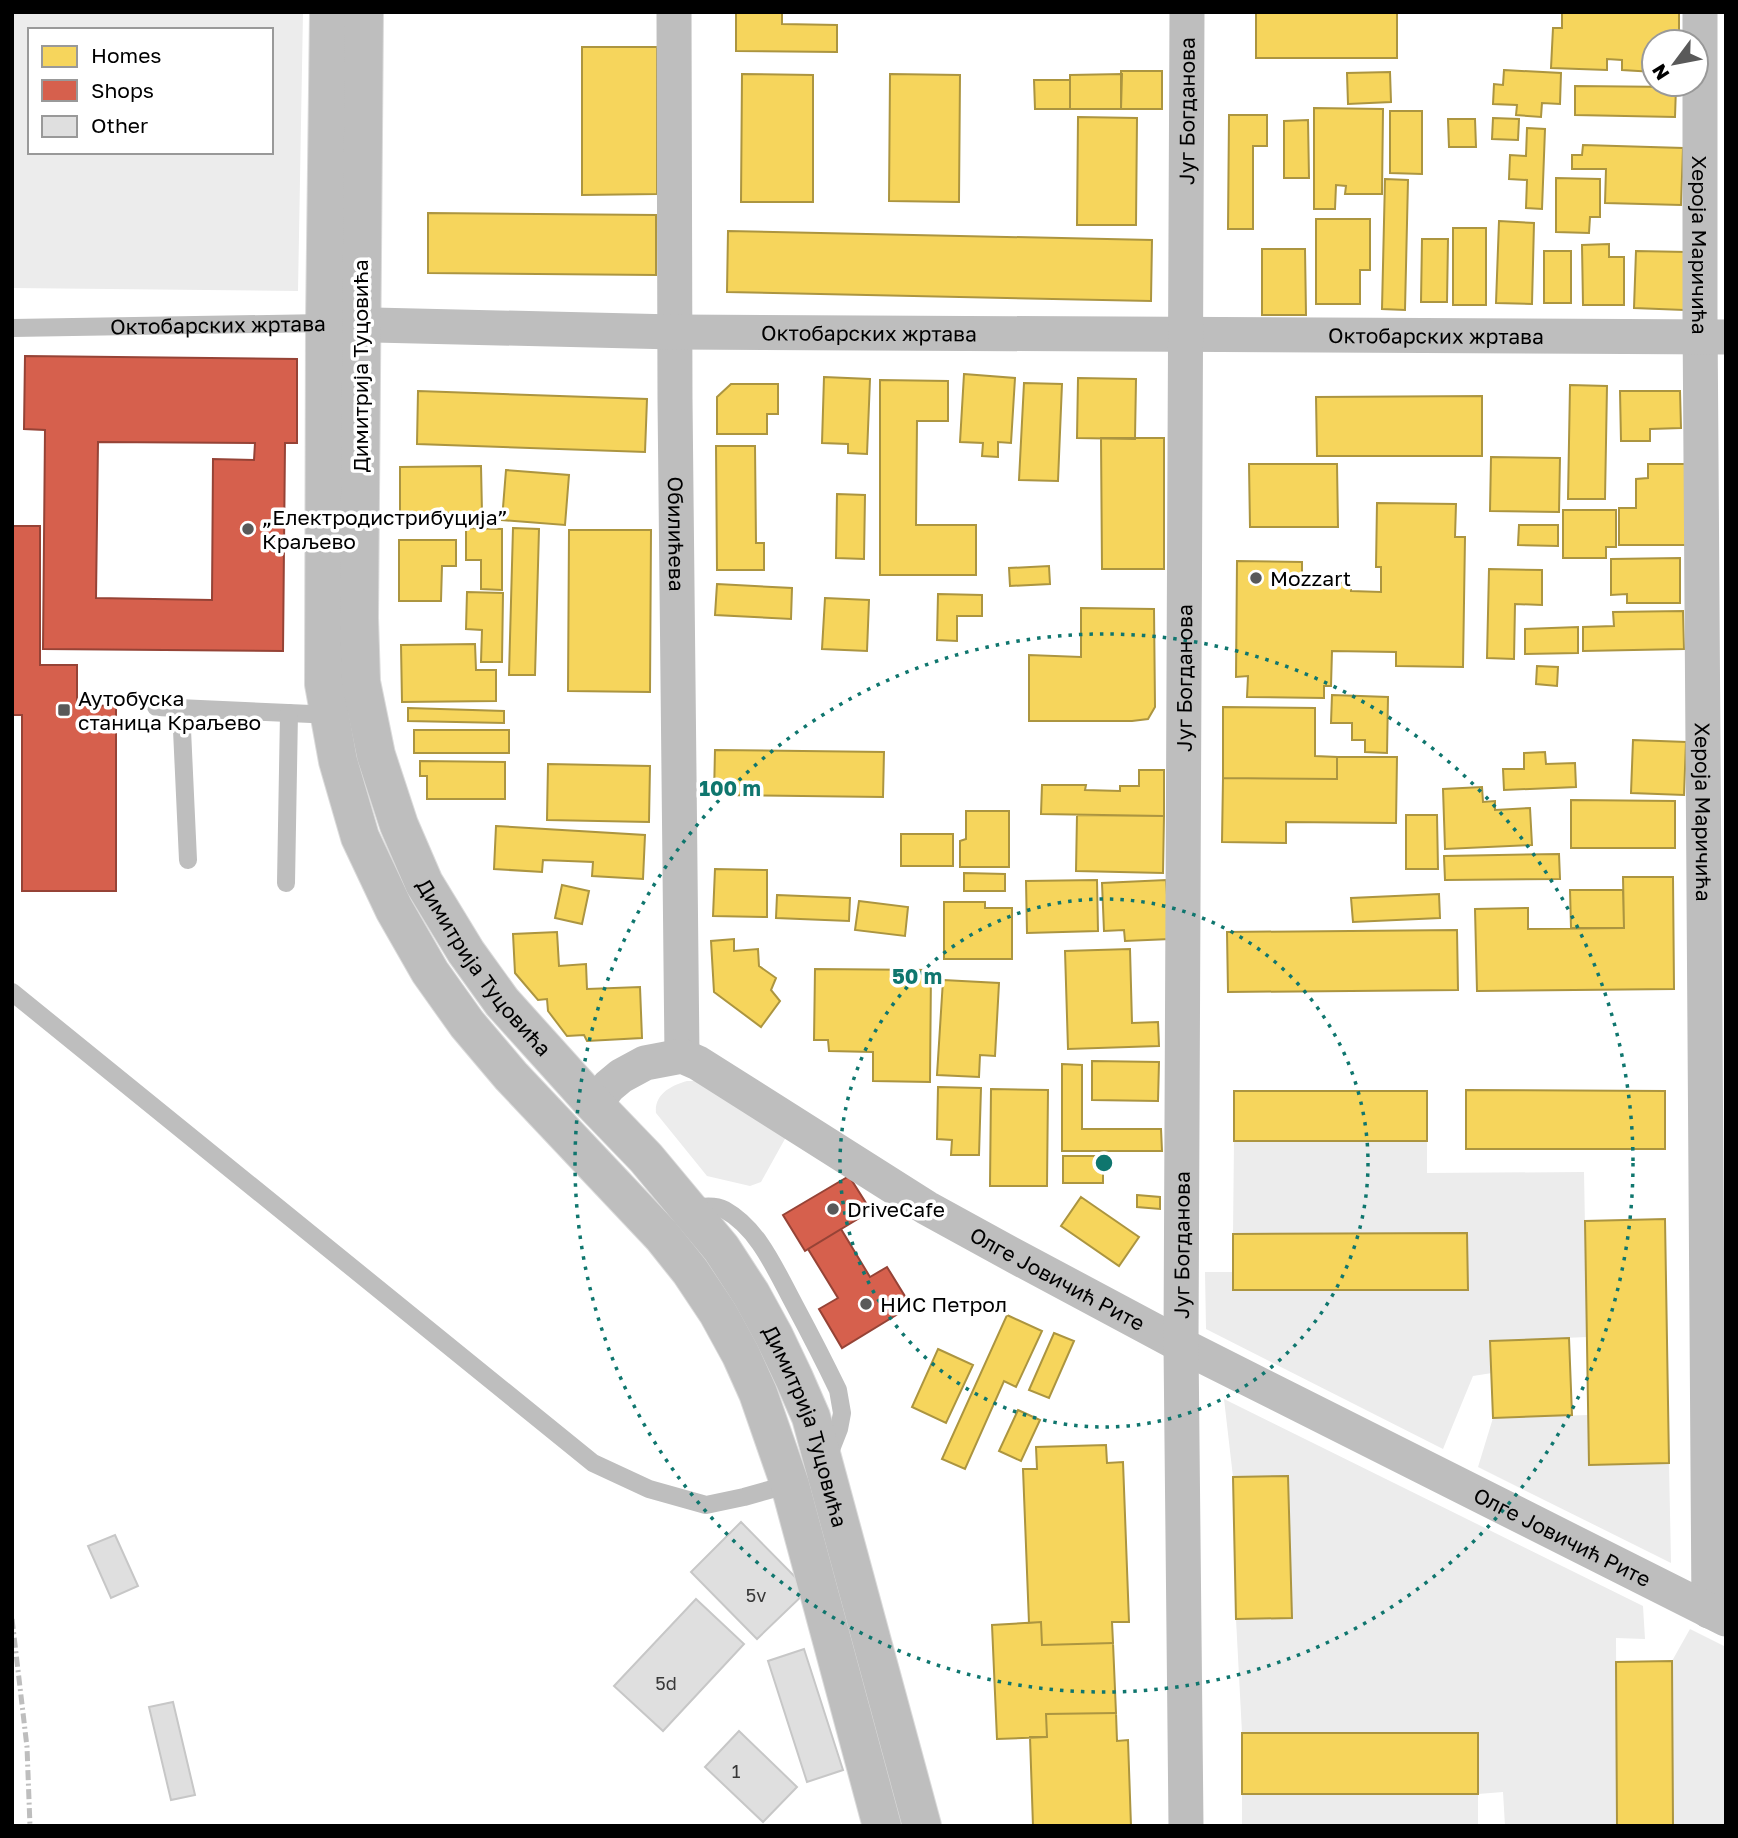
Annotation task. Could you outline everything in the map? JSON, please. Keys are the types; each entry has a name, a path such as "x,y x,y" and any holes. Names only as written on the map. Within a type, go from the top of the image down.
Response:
{"main road":[{"name":"Димитрија Туцовића","path":"330,12 361,682 376,755 399,825 424,883 466,952 502,1002 646,1158 721,1248 774,1336 811,1417 922,1826"},
{"name":"Димитрија Туцовића","path":"364,12 343,324 324,684 338,761 360,837 394,909 430,972 467,1024 511,1076 638,1209 690,1271 718,1313 741,1355 758,1393 790,1485 881,1826"}],"street":[{"name":"Обилићева","path":"674,12 682,1056"},
{"name":"Југ Богданова","path":"1181,1345 1187,12"},
{"name":"Хероја Маричића","path":"1700,12 1713,336 1717,1615"},
{"name":"Октобарских жртава","path":"343,324 675,332 1713,336"},
{"path":"594,1104 609,1086 631,1070 645,1063 682,1056"},
{"name":"Олге Јовичић Рите","path":"682,1056 698,1063 927,1208 1181,1345 1717,1615"},
{"path":"1181,1345 1186,1826"}],"lane":[{"name":"Октобарских жртава","path":"12,328 343,324"},
{"path":"156,707 330,714 368,719"},
{"path":"181,708 188,860"},
{"path":"286,883 289,713"},
{"path":"12,992 593,1463 649,1489 706,1505 790,1485 824,1468"}],"shaded area":[{"path":"12,12 303,12 298,291 12,288"},
{"path":"687,1081 699,1081 786,1137 761,1182 750,1186 707,1176 656,1113 658,1101 665,1091"},
{"path":"1234,1141 1427,1141 1427,1173 1584,1172 1587,1337 1491,1341 1492,1373 1473,1376 1443,1449 1206,1329 1205,1272 1233,1272 1233,1289 1468,1289 1467,1233 1233,1234"},
{"path":"1224,1399 1643,1606 1645,1639 1616,1638 1617,1826 1505,1826 1503,1792 1478,1794 1478,1826 1242,1826 1242,1794 1477,1794 1242,1733 1236,1619 1292,1618 1288,1476 1233,1477"},
{"path":"1588,1415 1589,1465 1669,1463 1671,1563 1478,1467 1493,1418"},
{"path":"1690,1629 1726,1647 1726,1826 1673,1826 1672,1661"}],"building: Homes":[{"path":"736,12 782,12 782,24 837,25 837,52 736,51"},
{"path":"1256,12 1397,12 1397,58 1256,58"},
{"path":"1562,12 1679,12 1679,28 1640,28 1640,71 1622,70 1622,60 1607,59 1607,70 1551,68 1553,28 1562,28"},
{"path":"582,47 657,47 657,194 582,195"},
{"path":"1504,70 1561,73 1560,104 1542,103 1541,117 1516,115 1517,105 1493,104 1494,84 1503,85"},
{"path":"1121,71 1162,71 1162,109 1121,109"},
{"path":"1390,72 1391,102 1348,104 1347,73"},
{"path":"742,74 813,75 813,202 741,202"},
{"path":"890,74 960,75 959,202 889,201"},
{"path":"1122,74 1121,109 1070,109 1070,75"},
{"path":"1034,80 1070,80 1070,109 1035,109"},
{"path":"1575,86 1640,87 1640,98 1676,98 1675,117 1575,115"},
{"path":"1314,108 1383,109 1382,194 1345,194 1346,186 1336,185 1335,209 1314,209"},
{"path":"1390,111 1422,111 1422,174 1390,173"},
{"path":"1229,115 1267,115 1267,146 1253,146 1253,229 1228,229"},
{"path":"1078,117 1137,118 1136,225 1077,225"},
{"path":"1493,118 1519,119 1518,140 1492,139"},
{"path":"1448,119 1475,119 1476,147 1449,147"},
{"path":"1308,120 1309,178 1284,178 1284,121"},
{"path":"1527,128 1545,129 1542,209 1526,208 1527,180 1509,179 1510,155 1526,156"},
{"path":"1583,145 1683,148 1681,205 1605,203 1606,169 1572,169 1572,155 1582,155"},
{"path":"1556,178 1600,179 1600,217 1590,217 1589,233 1556,232"},
{"path":"1385,179 1408,180 1405,310 1382,309"},
{"path":"428,213 656,215 656,275 428,273"},
{"path":"1316,219 1370,219 1370,270 1360,270 1360,304 1316,304"},
{"path":"1499,221 1534,223 1532,304 1496,303"},
{"path":"1453,228 1486,228 1486,305 1453,305"},
{"path":"728,231 1152,240 1151,301 727,292"},
{"path":"1422,239 1448,239 1447,302 1421,302"},
{"path":"1609,244 1609,257 1624,257 1624,305 1583,305 1582,245"},
{"path":"1262,249 1305,249 1306,315 1262,315"},
{"path":"1544,251 1571,251 1571,303 1544,303"},
{"path":"1636,251 1686,252 1684,310 1634,308"},
{"path":"964,374 1015,378 1011,443 998,442 998,457 982,456 983,443 960,442"},
{"path":"824,377 870,379 867,454 848,453 848,444 822,443"},
{"path":"1078,378 1136,379 1135,439 1077,438"},
{"path":"880,380 948,381 948,421 917,421 916,525 976,525 976,575 880,575"},
{"path":"1024,383 1062,384 1058,481 1019,480"},
{"path":"731,384 778,384 778,414 767,414 767,434 717,434 717,397"},
{"path":"1570,385 1607,386 1605,499 1568,499"},
{"path":"418,391 647,399 645,452 417,444"},
{"path":"1620,391 1680,391 1681,428 1650,429 1650,441 1621,441"},
{"path":"1482,396 1482,456 1317,456 1316,397"},
{"path":"1101,438 1164,438 1164,569 1102,569"},
{"path":"716,446 755,446 756,543 764,543 764,570 717,570"},
{"path":"1491,457 1560,458 1559,512 1490,511"},
{"path":"1249,464 1337,464 1338,527 1250,527"},
{"path":"1648,464 1686,464 1686,545 1619,545 1619,508 1636,508 1636,479 1648,478"},
{"path":"481,466 482,513 400,514 400,467"},
{"path":"506,470 569,475 565,525 502,520"},
{"path":"837,494 865,495 864,559 836,558"},
{"path":"1377,503 1456,504 1455,537 1465,537 1463,667 1396,666 1396,652 1332,651 1331,686 1324,686 1324,698 1247,697 1248,676 1236,677 1237,561 1302,562 1302,582 1351,583 1351,591 1381,592 1381,567 1376,567"},
{"path":"1563,510 1616,510 1616,547 1606,547 1606,558 1563,558"},
{"path":"1519,525 1558,525 1558,546 1518,545"},
{"path":"466,528 502,529 502,590 481,589 481,560 466,560"},
{"path":"513,528 539,529 535,675 509,675"},
{"path":"569,530 651,530 650,692 568,691"},
{"path":"399,540 456,540 456,566 442,566 441,601 399,601"},
{"path":"1680,558 1680,603 1627,603 1627,594 1611,595 1611,559"},
{"path":"1049,566 1050,584 1010,586 1009,568"},
{"path":"1489,569 1542,570 1542,605 1515,604 1514,659 1487,658"},
{"path":"717,584 792,588 791,619 715,615"},
{"path":"467,592 503,593 502,662 481,662 482,630 466,629"},
{"path":"938,594 982,595 982,616 957,616 957,641 937,640"},
{"path":"825,598 869,600 867,651 822,649"},
{"path":"1081,608 1154,609 1155,707 1148,719 1029,721 1029,655 1081,657"},
{"path":"1683,611 1684,649 1583,651 1583,627 1614,626 1613,612"},
{"path":"1578,627 1578,653 1525,654 1525,629"},
{"path":"475,644 476,670 496,670 496,701 402,702 401,645"},
{"path":"1537,666 1558,667 1557,686 1536,684"},
{"path":"1332,695 1388,697 1387,753 1365,752 1365,740 1352,740 1352,723 1331,723"},
{"path":"1223,707 1315,708 1315,756 1337,757 1337,779 1223,778"},
{"path":"408,708 504,711 504,723 408,721"},
{"path":"414,730 509,730 509,753 414,753"},
{"path":"1633,740 1686,742 1684,795 1631,793"},
{"path":"715,750 884,752 883,797 714,795"},
{"path":"1545,752 1546,764 1575,763 1576,787 1504,790 1503,769 1524,769 1524,753"},
{"path":"1337,757 1397,757 1396,823 1286,822 1286,843 1222,842 1223,778 1337,779"},
{"path":"420,761 505,762 505,799 427,799 427,776 420,776"},
{"path":"548,764 650,766 649,822 547,820"},
{"path":"1139,770 1164,770 1164,816 1041,814 1042,785 1086,785 1085,790 1120,791 1120,786 1139,786"},
{"path":"1482,787 1483,802 1495,801 1495,810 1530,808 1532,845 1445,849 1443,789"},
{"path":"1571,800 1675,801 1675,848 1571,848"},
{"path":"966,811 1009,811 1009,867 960,867 960,841 966,839"},
{"path":"1077,815 1164,816 1163,873 1076,871"},
{"path":"1406,815 1437,815 1438,869 1406,869"},
{"path":"496,826 645,835 643,879 592,876 593,862 543,860 542,872 494,869"},
{"path":"901,834 953,834 953,866 901,866"},
{"path":"1559,854 1560,879 1445,880 1444,856"},
{"path":"715,869 767,870 767,917 713,916"},
{"path":"964,873 1005,874 1005,891 964,891"},
{"path":"1623,877 1673,877 1674,989 1477,991 1475,909 1528,908 1528,929 1624,928"},
{"path":"1097,880 1098,931 1027,933 1026,881"},
{"path":"1166,880 1170,939 1125,941 1124,930 1104,931 1102,883"},
{"path":"562,885 589,891 582,924 555,918"},
{"path":"1570,890 1623,890 1624,928 1571,928"},
{"path":"1439,894 1440,918 1353,922 1351,898"},
{"path":"777,895 850,898 849,921 776,918"},
{"path":"859,901 908,907 905,936 855,930"},
{"path":"944,902 985,902 985,908 1012,908 1012,959 944,959"},
{"path":"1457,930 1458,990 1228,992 1227,932"},
{"path":"557,932 559,966 586,964 587,989 640,987 642,1038 587,1041 584,1035 567,1036 548,1011 547,999 538,1000 515,973 513,934"},
{"path":"734,939 734,951 758,949 759,966 776,978 771,990 780,1001 761,1027 714,992 711,941"},
{"path":"1130,949 1132,1023 1158,1022 1159,1046 1068,1049 1065,951"},
{"path":"815,969 931,970 930,1082 873,1081 873,1052 829,1051 828,1040 814,1040"},
{"path":"943,980 999,983 995,1056 980,1055 979,1077 937,1075"},
{"path":"1092,1061 1159,1062 1158,1101 1092,1100"},
{"path":"1062,1064 1082,1065 1082,1129 1161,1129 1162,1151 1062,1151"},
{"path":"938,1087 981,1088 979,1155 951,1155 952,1140 937,1139"},
{"path":"991,1089 1048,1090 1047,1186 990,1186"},
{"path":"1466,1090 1665,1091 1665,1149 1466,1149"},
{"path":"1234,1091 1427,1091 1427,1141 1234,1141"},
{"path":"1063,1156 1103,1156 1103,1183 1063,1183"},
{"path":"1137,1195 1160,1197 1160,1209 1137,1207"},
{"path":"1081,1197 1139,1237 1119,1266 1061,1226"},
{"path":"1665,1219 1669,1463 1589,1465 1585,1221"},
{"path":"1467,1233 1468,1290 1233,1290 1233,1234"},
{"path":"1007,1315 1042,1331 1016,1387 1004,1381 965,1469 942,1459"},
{"path":"1054,1333 1074,1341 1049,1398 1029,1390"},
{"path":"1569,1338 1572,1415 1493,1418 1490,1341"},
{"path":"938,1349 973,1365 946,1423 912,1407"},
{"path":"1018,1410 1040,1420 1021,1461 999,1451"},
{"path":"1106,1445 1107,1463 1123,1462 1129,1622 1112,1622 1113,1643 1042,1645 1041,1622 1029,1623 1023,1469 1037,1469 1036,1447"},
{"path":"1288,1476 1292,1618 1236,1619 1233,1477"},
{"path":"1041,1622 1042,1645 1113,1643 1116,1713 1046,1714 1047,1737 997,1739 992,1625"},
{"path":"1672,1661 1673,1826 1617,1826 1616,1662"},
{"path":"1116,1713 1117,1741 1128,1740 1131,1826 1033,1826 1030,1737 1047,1737 1046,1714"},
{"path":"1242,1733 1478,1733 1478,1794 1242,1794"}],"building: Shops":[{"name":"„Електродистрибуција” Краљево","path":"25,356 297,359 297,443 285,443 283,651 43,649 45,430 24,429","holes":["98,442 255,443 254,460 213,459 212,600 96,598"]},
{"name":"Аутобуска станица Краљево","path":"12,526 40,526 40,665 77,665 77,705 116,706 116,891 22,891 22,715 12,715"},
{"path":"849,1176 871,1211 805,1251 783,1215"},
{"path":"841,1229 870,1277 887,1267 911,1306 842,1348 819,1309 838,1298 808,1249"}],"building: Other":[{"path":"741,1522 808,1590 757,1639 691,1572"},
{"path":"115,1535 138,1586 111,1598 88,1546"},
{"path":"696,1599 744,1644 663,1731 614,1686"},
{"path":"804,1649 843,1770 807,1782 768,1661"},
{"path":"173,1702 195,1795 171,1800 149,1707"},
{"path":"739,1731 797,1787 763,1822 705,1767"}],"railway":[{"path":"12,1619 27,1747 30,1826"}],"place":[{"name":"„Електродистрибуција” Краљево","path":"248,529"},
{"name":"Mozzart","path":"1256,578"},
{"name":"Аутобуска станица Краљево","path":"64,710"},
{"name":"DriveCafe","path":"833,1209"},
{"name":"НИС Петрол","path":"866,1304"}]}
